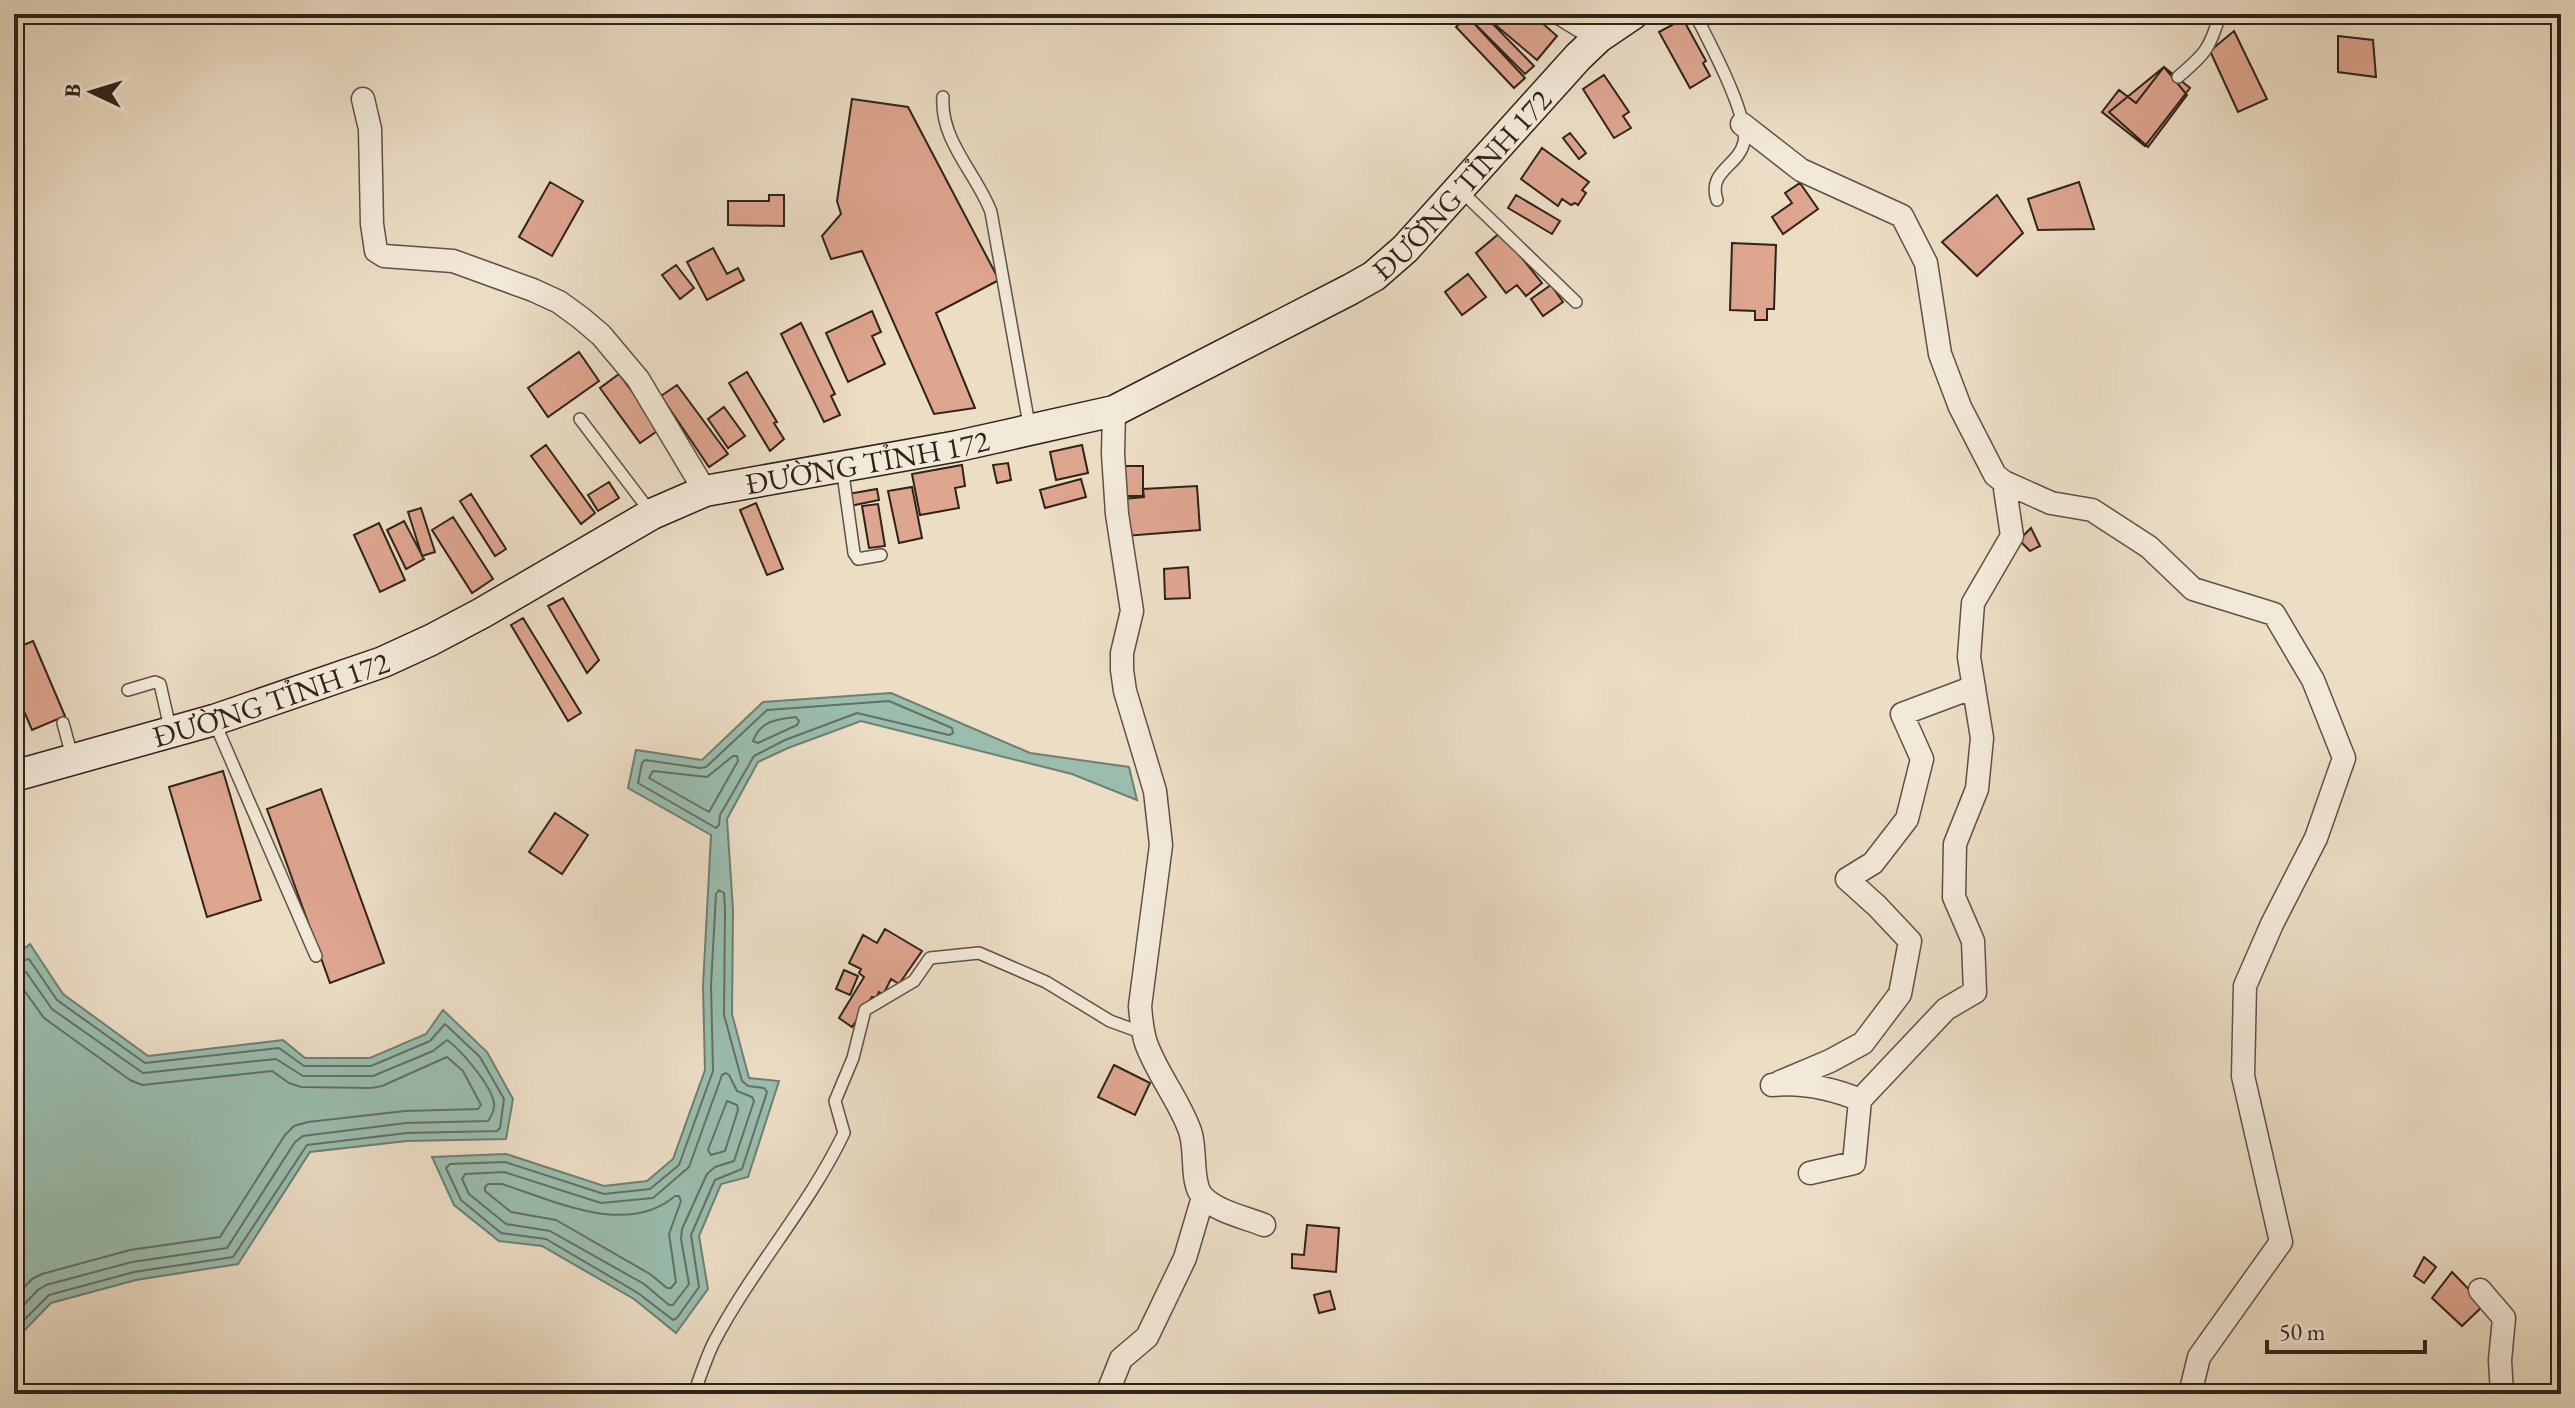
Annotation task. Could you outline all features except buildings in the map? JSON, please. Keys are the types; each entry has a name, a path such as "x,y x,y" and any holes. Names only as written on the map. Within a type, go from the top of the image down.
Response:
{"main road":[{"name":"ĐƯỜNG TỈNH 172","path":"14,776 214,720 383,662 431,640 652,514 705,491 1030,431 1114,411 1374,276 1405,249 1578,57 1599,37 1633,14"}],"street":[{"path":"1561,14 1599,37"},
{"path":"363,99 370,129 372,224 376,251 384,256 453,261 533,290 559,302 581,318 601,335 638,379 705,491"},
{"path":"1742,124 1801,170 1902,216 1926,263 1940,354 1960,407 1995,475 2051,503 2092,510 2149,547 2193,589 2274,614 2313,680 2344,758 2316,838 2272,924 2245,986 2243,1076 2281,1242 2199,1357 2190,1394"},
{"path":"1114,411 1117,514 1132,611 1122,653 1122,670 1125,691 1155,791 1161,845 1140,1006 1144,1033 1190,1131 1195,1149 1196,1188 1219,1208 1264,1225"},
{"path":"1810,1173 1854,1163 1860,1100 1946,1009 1975,992 1973,941 1954,897 1955,844 1977,789 1982,738 1969,657 1973,603 2012,536 2004,482"},
{"path":"1860,1100 1833,1089 1791,1083 1772,1085 1830,1061 1863,1043 1900,994 1910,941 1847,879 1873,863 1907,819 1922,759 1902,714 1974,687"},
{"path":"1107,1394 1121,1359 1147,1337 1160,1311 1185,1258 1203,1197"},
{"path":"2480,1290 2504,1318 2500,1360 2502,1394"}],"lane":[{"path":"1695,14 1727,82 1742,124 1744,141 1740,150 1716,180 1713,189 1717,200"},
{"path":"2178,77 2199,59 2212,41 2220,14"},
{"path":"943,97 944,124 991,212 1030,431"},
{"path":"1459,189 1576,302"},
{"path":"580,419 652,514"},
{"path":"842,466 854,553 858,559 881,555"},
{"path":"128,690 155,682 160,684 171,732"},
{"path":"214,720 316,956"},
{"path":"63,723 73,760"},
{"path":"694,1394 713,1344 754,1275 817,1184 844,1133 835,1101 853,1058 865,1010 914,981 930,958 979,953 1046,982 1110,1021 1144,1033"}],"water":[{"path":"891,693 1030,753 1129,767 1137,800 1072,774 861,721 758,762 727,819 733,910 732,1014 749,1078 779,1081 748,1177 721,1184 699,1236 708,1289 676,1333 634,1299 542,1246 499,1241 454,1205 432,1157 506,1154 604,1186 647,1181 673,1159 705,1070 703,986 711,835 628,788 636,750 702,760 763,702"},
{"path":"30,944 63,994 148,1056 283,1040 305,1058 370,1058 426,1034 443,1010 487,1052 513,1099 506,1139 407,1141 310,1152 238,1264 136,1280 51,1303 14,1341 14,957"}]}
